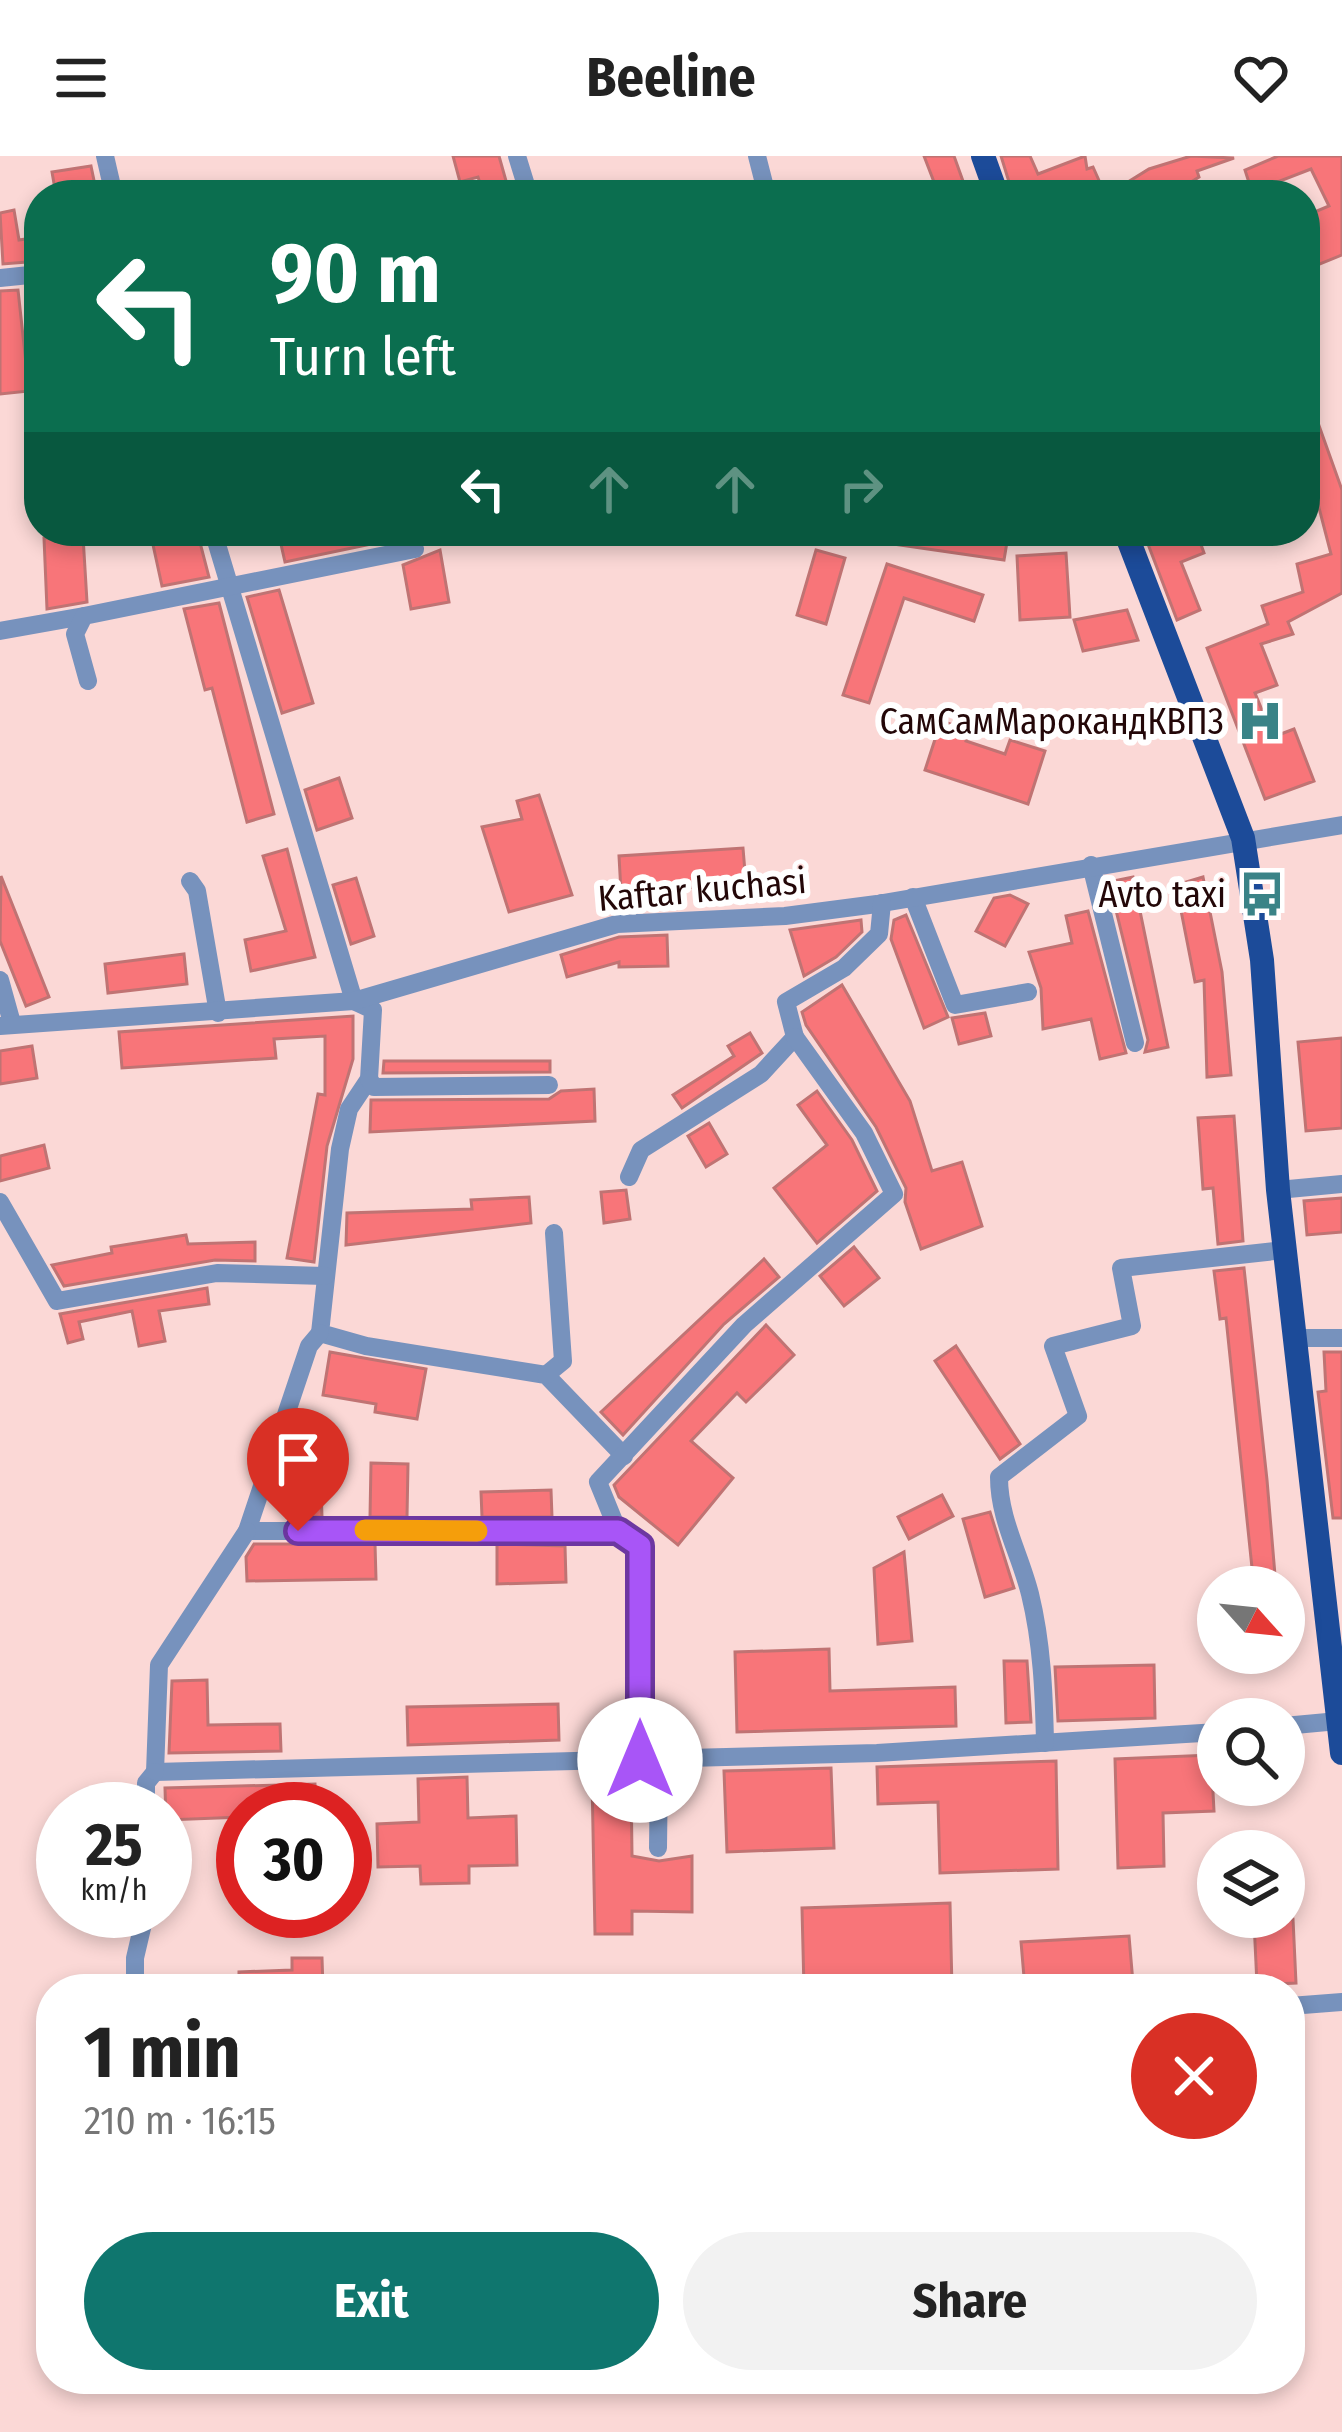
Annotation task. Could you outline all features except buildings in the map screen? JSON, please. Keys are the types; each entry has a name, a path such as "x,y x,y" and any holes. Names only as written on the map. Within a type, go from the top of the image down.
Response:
{"main road":[{"path":"1131,546 1244,838 1262,960 1284,1250 1340,1737"}],"street":[{"path":"147,1782 154,1772 159,1665 248,1532 309,1346 320,1333 349,1109 369,1078 373,1010 354,1000 218,546"},
{"path":"0,631 232,590 415,549"},
{"path":"84,616 75,634 88,681"},
{"name":"Kaftar kuchasi","path":"6,1024 354,1000 617,924 785,916 882,903 1342,825"},
{"path":"1091,865 1135,1043"},
{"path":"190,881 197,891 218,1012"},
{"path":"914,897 955,1005 1028,992"},
{"path":"640,1760 640,1546 618,1531 598,1482 744,1325 894,1194 864,1133 795,1037 786,1002 844,968 879,934 882,903"},
{"path":"0,980 6,1024"},
{"path":"629,1177 641,1150 761,1074 795,1037"},
{"path":"369,1078 374,1088 549,1085"},
{"path":"1278,1190 1342,1184"},
{"path":"0,1202 57,1301 217,1273 325,1276"},
{"path":"546,1375 562,1361 554,1233"},
{"path":"1045,1743 1043,1674 1030,1592 999,1504 999,1477 1078,1416 1053,1346 1132,1326 1121,1268 1284,1250"},
{"path":"320,1333 366,1346 546,1375 624,1456"},
{"path":"1294,1338 1342,1338"},
{"path":"248,1532 618,1531"},
{"path":"1305,1730 1340,1737"},
{"path":"154,1772 640,1760 1197,1733"},
{"path":"640,1760 659,1768 658,1848"},
{"path":"135,1974 140,1938"},
{"path":"1305,2005 1342,2002"}],"slow traffic":[{"path":"365,1530 477,1531"}],"place":[{"name":"СамСамМарокандКВП3","path":"1260,721"},
{"name":"Avto taxi","path":"1262,894"}],"route":[{"path":"298,1531 618,1531 640,1546 640,1760"}]}
